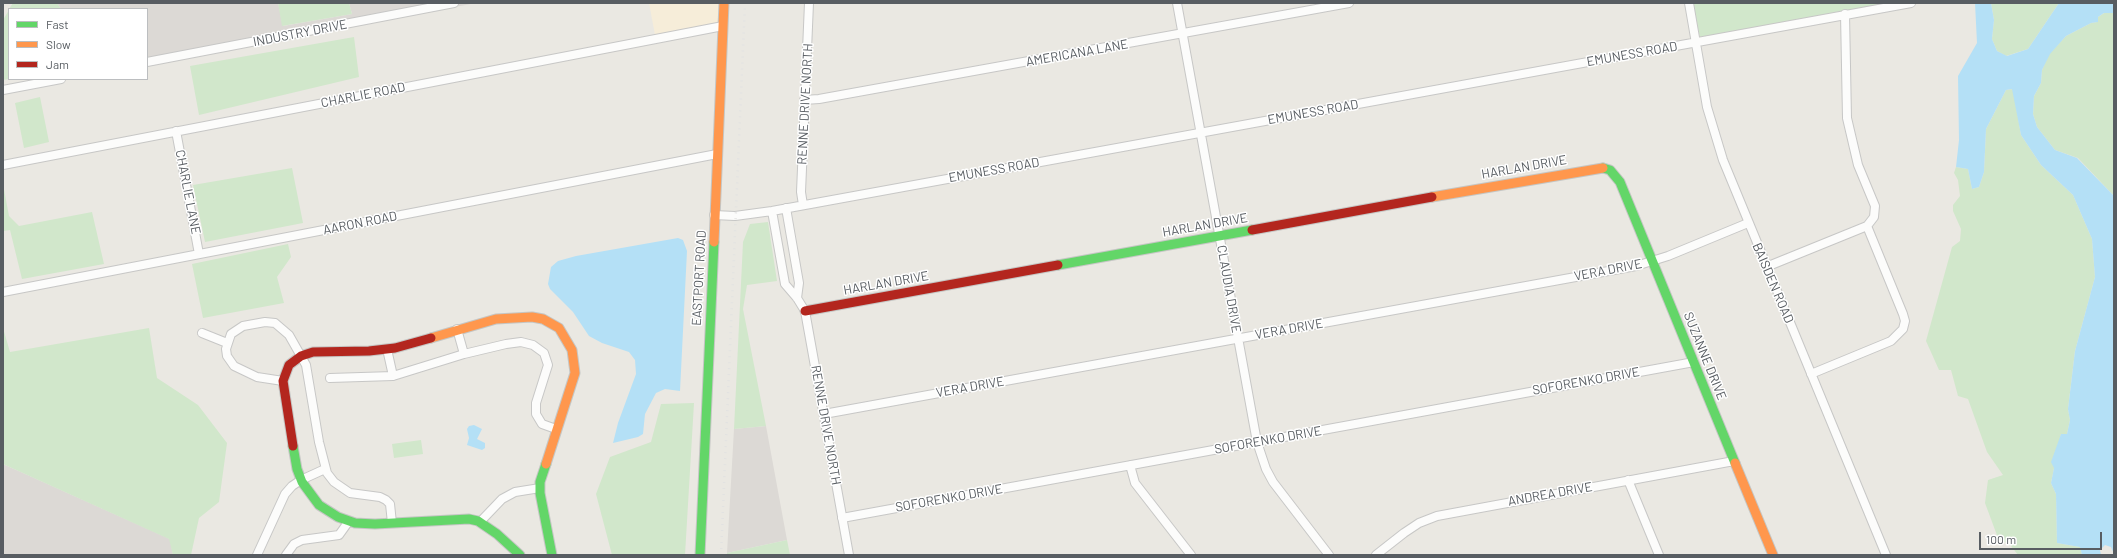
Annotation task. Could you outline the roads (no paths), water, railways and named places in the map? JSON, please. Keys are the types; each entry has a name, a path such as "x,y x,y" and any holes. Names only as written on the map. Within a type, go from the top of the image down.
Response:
{"street":[{"name":"INDUSTRY DRIVE","path":"148,62 454,3"},
{"name":"EASTPORT ROAD","path":"700,555 724,3"},
{"name":"RENNE DRIVE NORTH","path":"803,205 801,192 809,3"},
{"name":"CLAUDIA DRIVE","path":"1177,3 1257,442 1266,469 1273,482 1329,555"},
{"name":"AMERICANA LANE","path":"804,100 820,99 1349,3"},
{"name":"BAISDEN ROAD","path":"1689,3 1714,134 1748,223 1886,555"},
{"name":"EMUNESS ROAD","path":"714,215 735,216 772,211 1911,3"},
{"path":"1766,267 1867,226 1872,222 1876,212 1852,146 1847,118 1846,14"},
{"name":"CHARLIE ROAD","path":"3,165 723,26"},
{"path":"3,90 55,80"},
{"name":"CHARLIE LANE","path":"176,131 199,254"},
{"name":"AARON ROAD","path":"3,292 717,154"},
{"name":"HARLAN DRIVE","path":"805,311 1595,168 1610,170"},
{"name":"SUZANNE DRIVE","path":"1610,170 1620,182 1772,555"},
{"path":"786,208 799,283 797,298"},
{"name":"RENNE DRIVE NORTH","path":"772,211 785,284 797,298 805,311 849,555"},
{"name":"VERA DRIVE","path":"824,414 1652,262 1748,223"},
{"path":"1811,374 1892,341 1903,329 1905,321 1903,314 1867,226"},
{"path":"520,555 480,522 469,519 375,524 349,521 333,515 319,505 301,480 297,469 283,381 289,365 301,356 313,352 388,349 496,319 517,317 543,319 559,328 572,350 575,373 543,468 540,488 552,555"},
{"path":"283,381 258,377 234,366 227,356 227,343 231,334 242,326 265,322 274,323 289,335 306,365 318,442 326,469 334,482 350,493 380,497 386,500 390,504 392,523"},
{"path":"457,329 464,354"},
{"path":"202,333 227,343"},
{"path":"330,378 393,376 464,354 521,342 533,345 544,353 548,365 536,403 536,414 542,424 556,429"},
{"path":"388,349 393,376"},
{"name":"SOFORENKO DRIVE","path":"842,518 1694,362"},
{"name":"ANDREA DRIVE","path":"1376,555 1404,533 1437,516 1734,461"},
{"path":"1130,465 1135,483 1191,555"},
{"path":"257,555 286,494 292,486 301,480 326,469"},
{"path":"1628,480 1659,555"},
{"path":"480,522 502,499 515,492 540,488"},
{"path":"286,555 294,544 302,540 339,535 349,521"}],"water":[{"path":"1975,3 1991,3 1994,20 1992,39 1997,51 2007,56 2028,49 2059,3 2114,3 2114,13 2104,13 2098,17 2098,22 2091,23 2066,36 2050,54 2042,70 2041,83 2034,96 2033,114 2037,127 2055,150 2077,158 2114,196 2114,554 2111,547 2105,545 2100,550 2101,555 2082,555 2080,547 2057,543 2056,494 2051,483 2054,468 2051,462 2061,434 2067,434 2070,420 2068,409 2075,351 2095,277 2092,239 2073,195 2041,165 2021,135 2012,89 2006,90 1986,129 1984,172 1979,187 1972,189 1968,169 1956,167 1959,140 1958,76 1977,43"},
{"path":"678,238 683,240 687,251 680,391 665,389 656,393 645,414 643,434 638,437 613,443 618,423 636,374 635,360 629,352 602,343 589,336 573,312 550,289 548,284 551,267 558,261 576,256"},
{"path":"474,425 482,429 477,439 485,443 485,448 482,450 467,445 469,438 467,429 469,426"}],"railway":[{"path":"721,555 745,3"}]}
